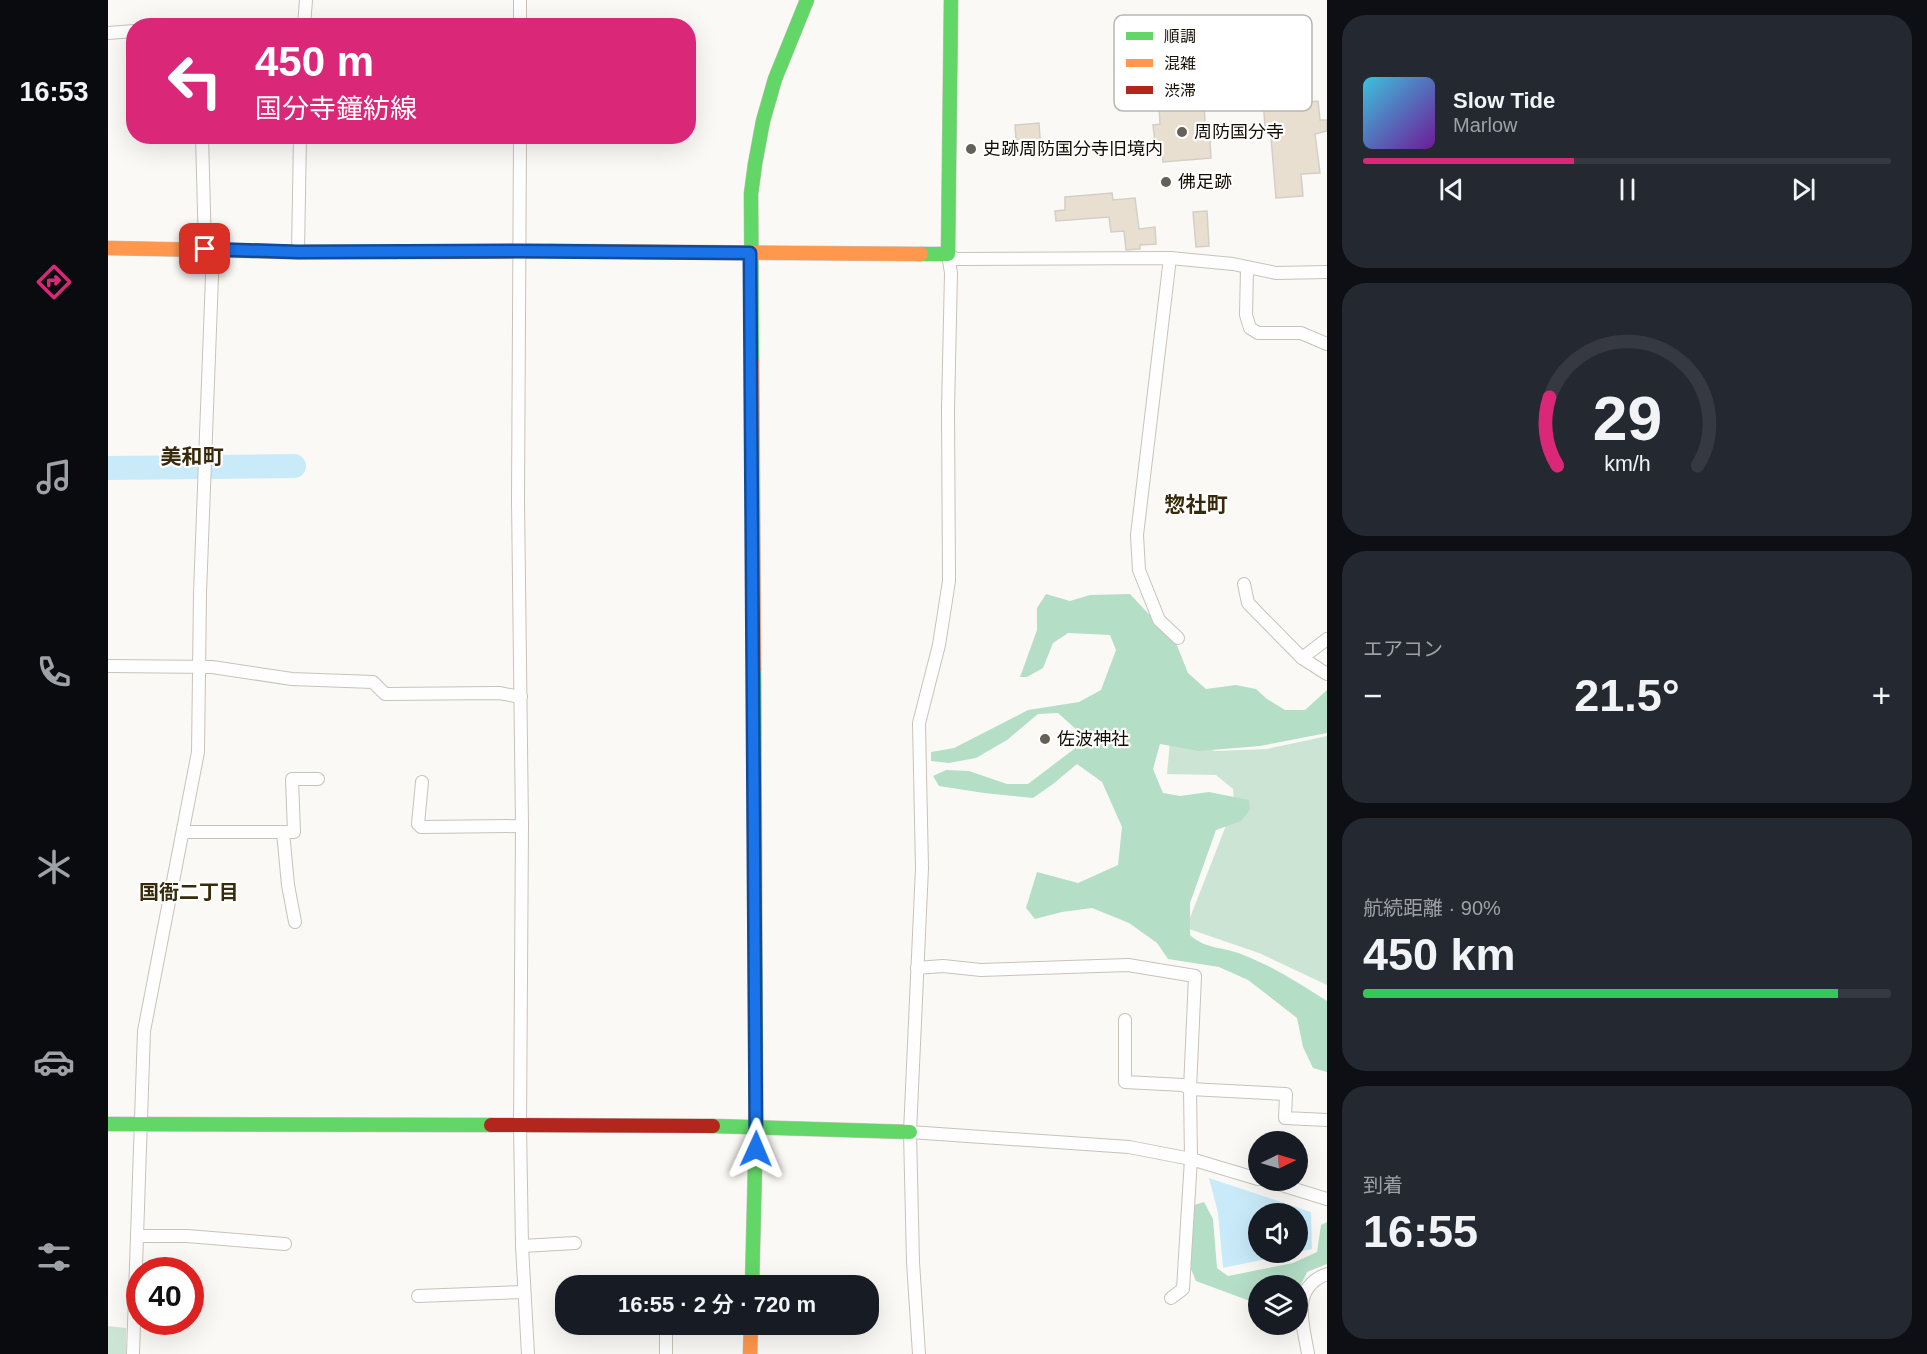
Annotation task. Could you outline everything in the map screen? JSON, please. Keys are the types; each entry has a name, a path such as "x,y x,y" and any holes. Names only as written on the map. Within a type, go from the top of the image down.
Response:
{"street":[{"path":"304,18 306,0"},
{"path":"520,0 520,18"},
{"path":"752,1275 756,1126 750,253 752,184 761,130 776,77 807,0"},
{"path":"918,1354 910,1132 922,868 919,723 939,645 949,581 948,409 951,273 948,254 951,0"},
{"path":"108,33 126,32"},
{"path":"134,1354 144,1031 198,752 209,249 202,144"},
{"path":"298,252 300,144"},
{"path":"520,144 518,500 522,826 520,1126 522,1246 528,1354"},
{"path":"108,248 298,252 948,254 956,259 1170,258 1233,264 1276,273 1327,272"},
{"path":"1170,258 1137,535 1139,570 1159,620 1178,638"},
{"path":"1247,268 1246,315 1250,328 1258,333 1301,333 1327,344"},
{"path":"1244,584 1248,603 1302,658 1327,674"},
{"path":"1302,658 1327,639"},
{"path":"108,666 212,667 292,679 373,682 385,694 499,693 521,697"},
{"path":"183,832 294,832 291,779 318,779"},
{"path":"422,782 418,824 421,826 522,826"},
{"path":"283,832 294,922"},
{"path":"917,968 943,966 981,970 1128,965 1195,976 1190,1089 1191,1159 1183,1289 1171,1298"},
{"path":"1125,1020 1125,1082 1183,1085 1190,1089 1286,1094 1286,1118 1327,1120"},
{"path":"108,1124 756,1126 886,1129 1129,1146 1191,1159 1248,1176"},
{"path":"1301,1191 1327,1199"},
{"path":"137,1236 187,1236 285,1244"},
{"path":"522,1246 575,1243"},
{"path":"1308,1354 1301,1298 1308,1286 1317,1278 1327,1274"},
{"path":"418,1296 524,1292"},
{"path":"666,1335 666,1354"},
{"path":"750,1335 750,1354"}],"green space":[{"path":"1046,594 1070,601 1090,595 1130,594 1176,643 1188,673 1206,689 1236,685 1256,689 1285,710 1305,710 1327,690 1327,733 1260,746 1199,751 1160,744 1153,769 1163,793 1180,796 1209,792 1249,800 1250,810 1241,821 1216,830 1190,903 1190,935 1202,943 1241,954 1264,964 1327,1001 1327,1072 1313,1068 1303,1047 1297,1018 1248,980 1219,967 1168,959 1157,943 1129,923 1092,908 1035,919 1026,908 1037,872 1078,883 1118,865 1122,827 1102,782 1077,764 1033,798 939,786 933,776 946,770 969,771 1007,784 1028,784 1078,746 1079,732 1058,713 1038,714 1007,740 976,758 949,763 931,761 931,752 954,748 1028,710 1079,702 1101,690 1116,650 1110,635 1068,633 1053,643 1043,668 1027,677 1020,677 1037,630 1037,608"},
{"path":"1327,736 1327,985 1259,953 1186,928 1234,805 1233,789 1216,775 1167,774 1170,741 1216,751 1267,749"},
{"path":"1204,1202 1213,1219 1217,1268 1228,1276 1293,1263 1308,1263 1308,1256 1317,1252 1321,1225 1327,1222 1327,1264 1307,1272 1306,1275 1248,1275 1248,1300 1196,1281 1190,1267 1194,1205"},
{"path":"108,1326 126,1328 126,1354 108,1354"}],"water":[{"path":"1209,1178 1284,1203 1248,1203 1248,1263 1223,1268 1218,1213"},
{"path":"1308,1211 1311,1212 1312,1249 1308,1250"}],"building":[{"path":"1318,101 1320,120 1327,120 1327,131 1315,134 1320,173 1301,174 1303,196 1276,198 1270,125 1265,126 1264,111 1312,111 1312,102"},
{"name":"周防国分寺","path":"1159,111 1204,111 1205,123 1209,123 1211,158 1163,162 1161,141 1155,142 1153,125 1160,124"},
{"path":"1039,123 1041,153 1017,154 1015,125"},
{"path":"1112,193 1113,200 1135,198 1139,229 1155,227 1156,244 1140,245 1140,249 1126,250 1124,231 1111,232 1109,217 1056,221 1055,211 1065,210 1065,197"},
{"path":"1207,211 1209,246 1196,247 1193,212"}],"waterway":[{"path":"108,468 294,466"}],"traffic: fast":[{"path":"752,361 751,194 755,164 763,121 775,79 807,0"},
{"path":"921,254 948,254 951,0"},
{"path":"752,1275 756,1126 754,669"},
{"path":"108,1124 491,1125"},
{"path":"713,1126 910,1132"}],"traffic: slow":[{"path":"108,248 395,252"},
{"path":"551,251 921,254"},
{"path":"752,361 754,669"},
{"path":"750,1354 751,1335"}],"traffic: jam":[{"path":"395,252 551,251"},
{"path":"491,1125 713,1126"}],"place":[{"name":"周防国分寺","path":"1182,132"},
{"name":"史跡周防国分寺旧境内","path":"971,149"},
{"name":"佛足跡","path":"1166,182"},
{"name":"佐波神社","path":"1045,739"}],"district":[{"name":"美和町","path":"192,456"},
{"name":"惣社町","path":"1196,504"},
{"name":"国衙二丁目","path":"189,892"}],"route":[{"path":"205,249 298,252 750,253 756,1149"}]}
